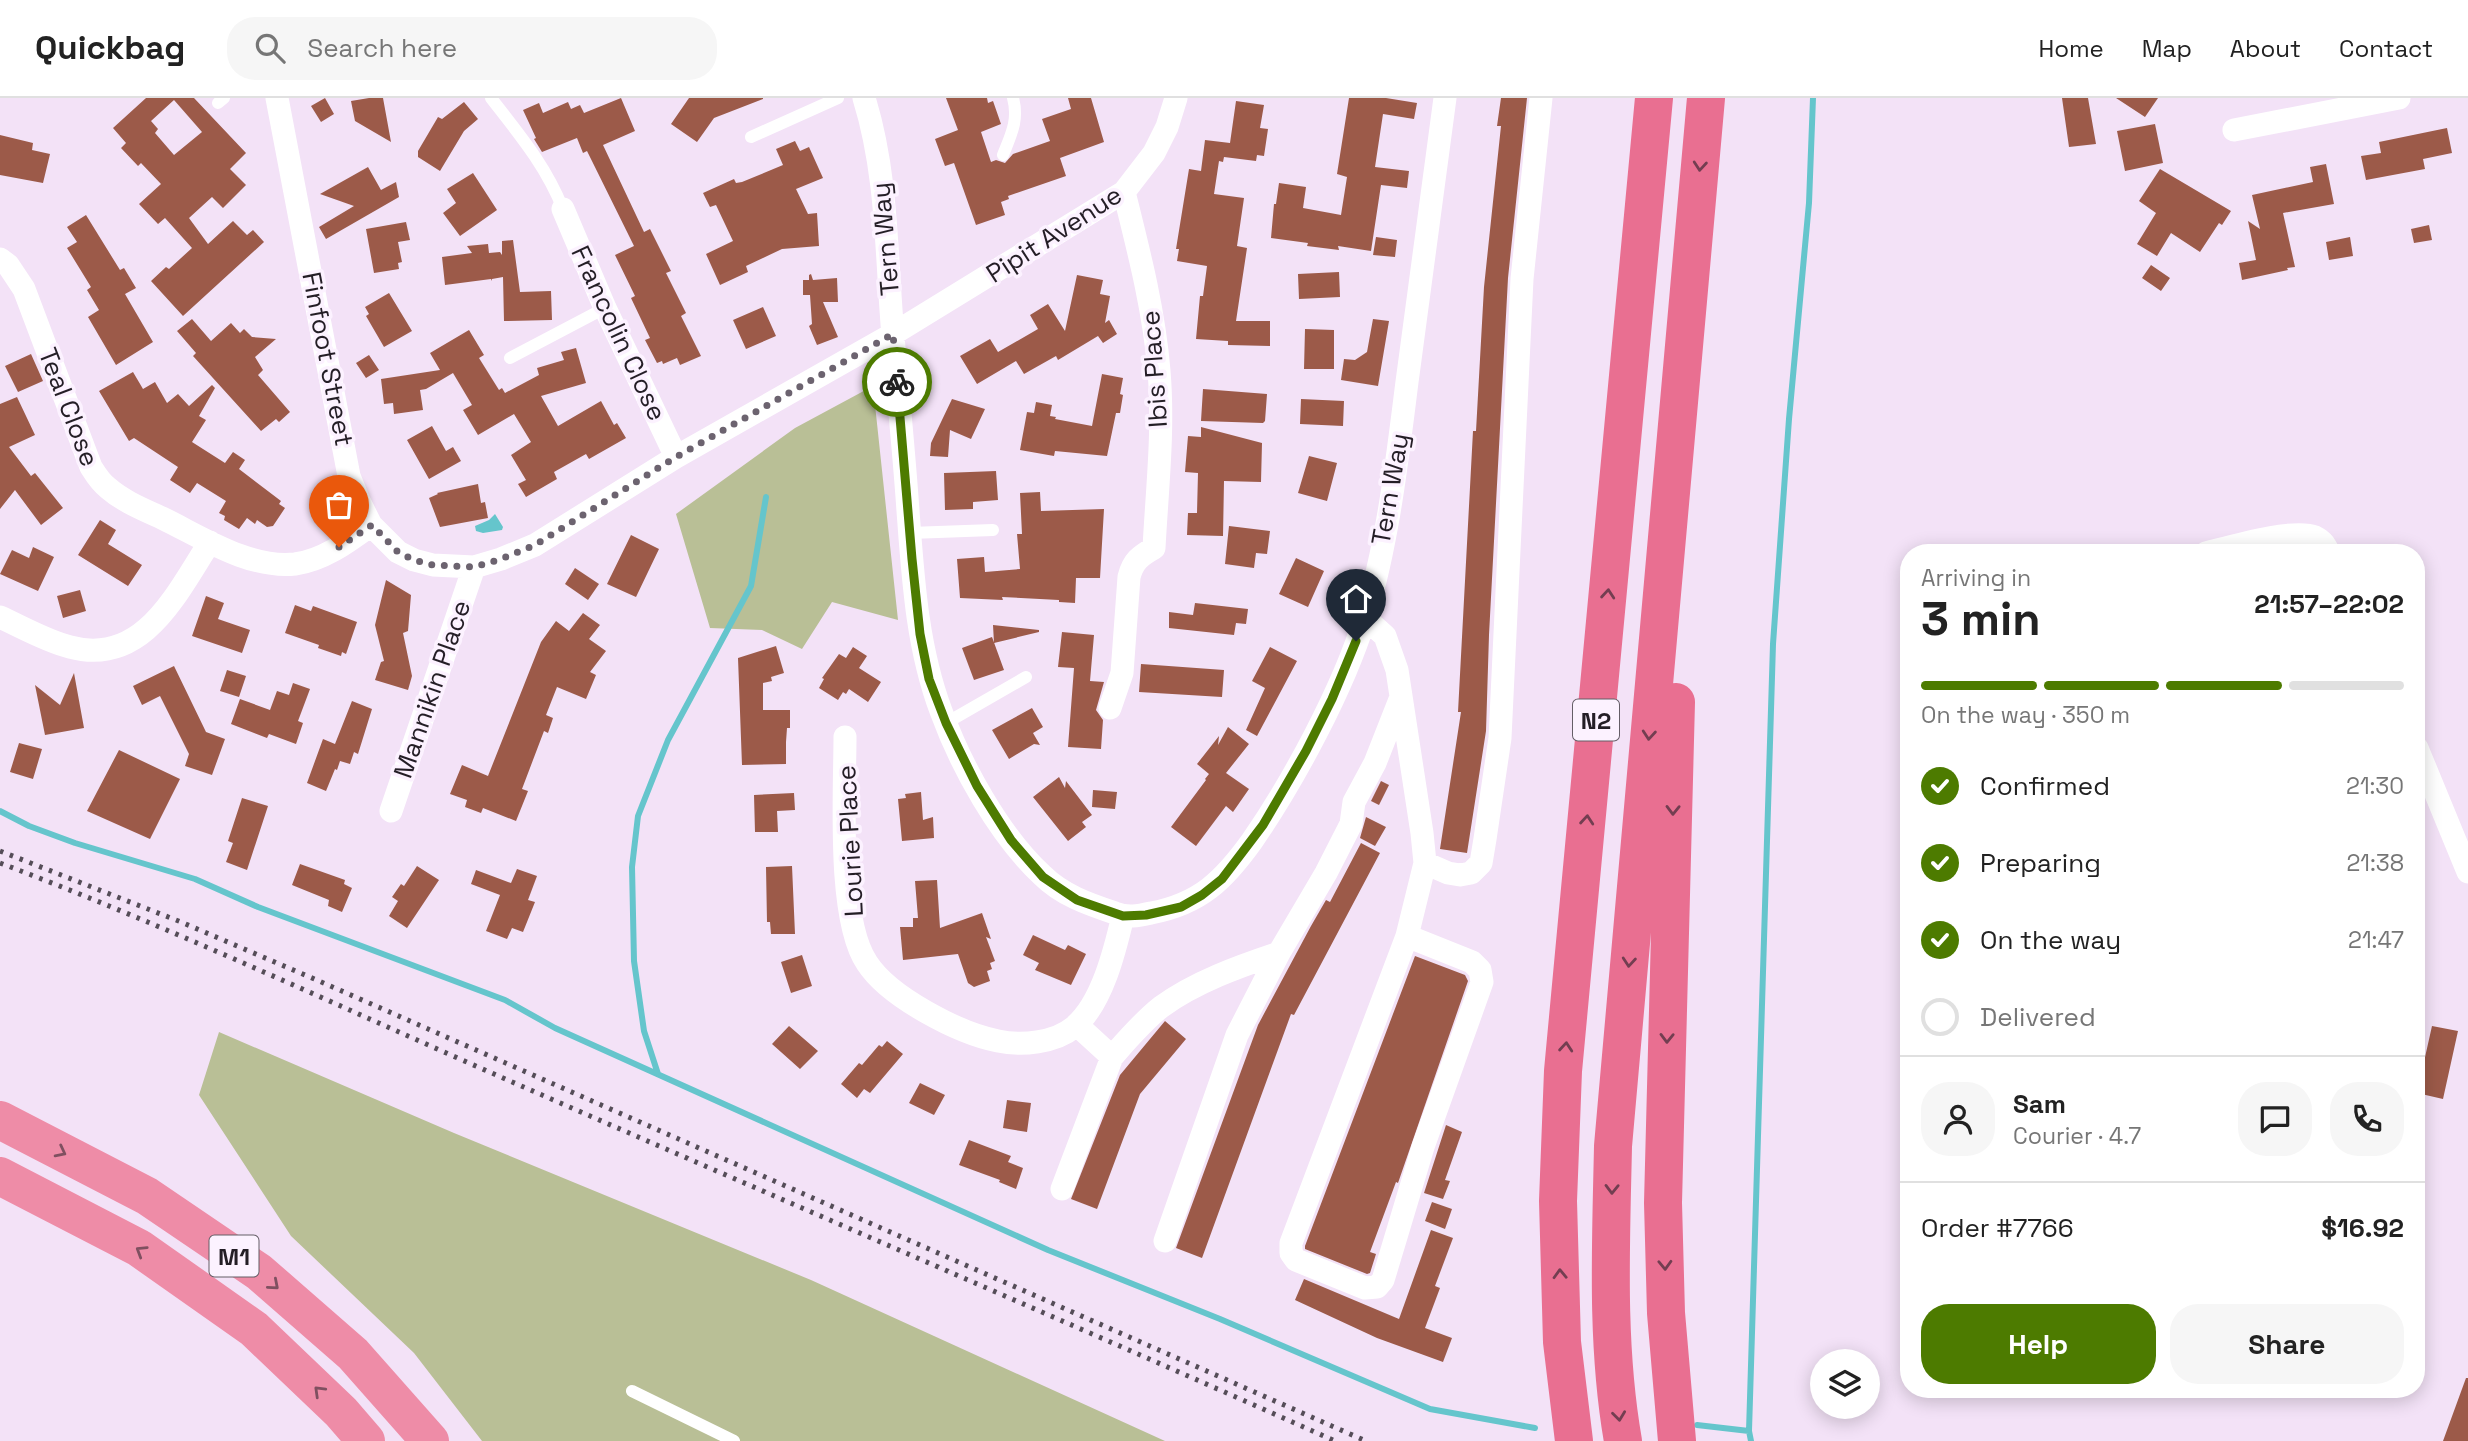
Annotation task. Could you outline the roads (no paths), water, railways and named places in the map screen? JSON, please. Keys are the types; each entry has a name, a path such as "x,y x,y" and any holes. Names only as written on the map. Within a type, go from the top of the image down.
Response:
{"highway":[{"name":"N2","path":"1574,1441 1562,1342 1558,1201 1563,1071 1654,98"},
{"name":"N2","path":"1623,1441 1618,1416 1612,1342 1613,1146 1706,98"},
{"path":"1677,1441 1666,1313 1663,1203 1687,301"},
{"name":"M1","path":"0,1120 147,1196 259,1272 353,1354 430,1441"},
{"name":"M1","path":"0,1176 139,1248 254,1329 341,1412 366,1441"},
{"path":"1555,1441 1553,1428 1562,1342"}],"street":[{"name":"Finfoot Street","path":"277,98 349,476 372,525 398,552 414,560 433,565 474,567 535,545 676,457 893,334"},
{"name":"Tern Way","path":"864,98 881,182 910,533 920,634 929,679 946,723 977,786 1011,840 1043,877 1077,900 1123,916 1146,915 1181,907 1222,879 1263,825 1306,751 1348,663 1365,618 1388,517 1445,98"},
{"name":"Pipit Avenue","path":"893,334 1124,192 1154,153 1167,127 1176,98"},
{"path":"1425,863 1448,873 1471,873 1481,863 1485,839 1501,725 1522,279 1541,98"},
{"path":"2234,130 2399,98"},
{"name":"Ibis Place","path":"1110,708 1122,673 1132,565 1154,548 1160,425 1160,374 1147,288 1124,192"},
{"name":"Francolin Close","path":"563,209 605,308 676,457"},
{"name":"Teal Close","path":"0,259 8,265 24,289 96,477 116,495 210,542 261,561 296,564 314,559 339,547 372,525"},
{"path":"2246,544 2281,536 2312,536 2324,544"},
{"path":"0,617 68,647 96,649 125,643 150,628 162,614 210,542"},
{"name":"Mannikin Place","path":"391,811 474,567"},
{"path":"1365,618 1385,636 1397,670 1425,863 1407,936 1291,1243 1291,1253 1296,1260 1365,1288 1377,1286 1383,1280 1423,1147 1482,982 1480,970 1472,962 1407,936"},
{"path":"1165,1241 1237,1035 1350,824 1354,802 1375,763 1402,695"},
{"name":"Lourie Place","path":"845,737 846,879 856,939 866,963 887,986 923,1009 967,1031 998,1041 1020,1043 1046,1040 1066,1033 1077,1025"},
{"path":"2425,767 2468,872"},
{"path":"1112,1057 1077,1025 1093,1003 1114,953 1123,916"},
{"path":"1062,1189 1112,1057 1140,1026 1163,1006 1198,986 1279,953"}],"lane":[{"path":"491,98 543,166 563,209"},
{"path":"751,137 838,98"},
{"path":"1003,155 1016,121 1013,98"},
{"path":"510,358 605,308"},
{"path":"910,533 993,530"},
{"path":"946,723 1026,677"},
{"path":"632,1391 734,1441"}],"water":[{"path":"495,514 503,527 502,530 483,533 476,531 475,526"}],"waterway":[{"path":"1751,1441 1749,1431 1773,644 1789,419 1809,203 1813,98"},
{"path":"658,1074 644,1031 634,961 632,867 638,816 668,740 751,586 766,497"},
{"path":"0,811 29,826 75,843 195,879 258,907 505,1000 555,1028 1048,1250 1220,1319 1430,1409 1535,1428"},
{"path":"1697,1425 1749,1431"}],"railway":[{"path":"0,851 181,922 319,981 1366,1441"},
{"path":"0,863 240,962 1335,1441"}]}
